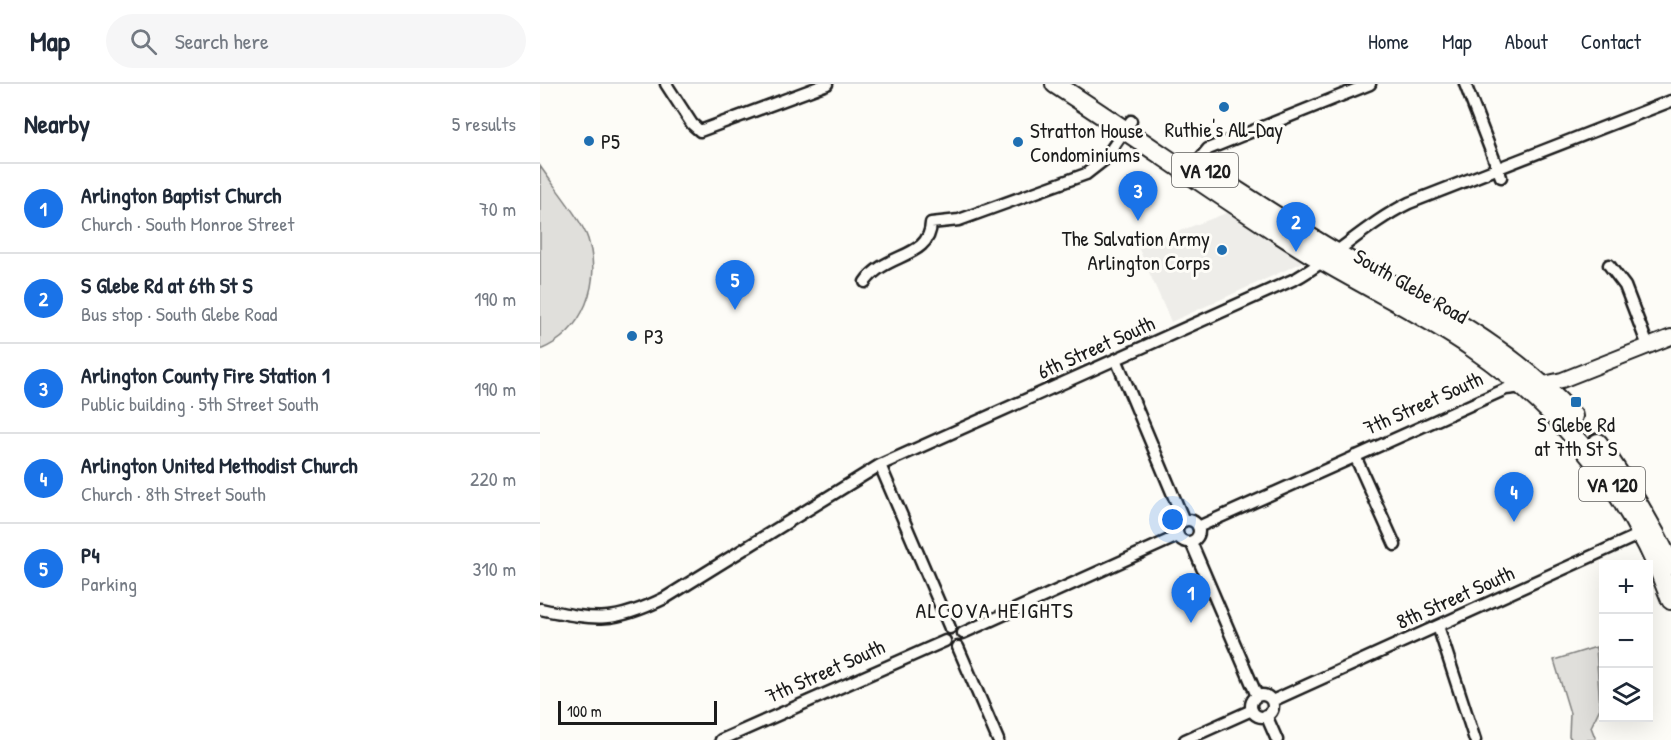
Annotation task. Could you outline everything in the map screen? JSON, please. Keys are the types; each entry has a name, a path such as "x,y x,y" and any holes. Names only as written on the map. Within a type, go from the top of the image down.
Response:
{"main road":[{"name":"South Glebe Road","path":"1055,84 1127,126 1331,258 1480,338 1597,442 1626,483 1648,531 1671,600"},
{"name":"South Glebe Road","path":"1075,84 1127,126"},
{"name":"South Glebe Road","path":"1648,531 1671,565"}],"street":[{"path":"666,84 692,124 700,131 827,84"},
{"path":"1192,168 1208,149 1370,84"},
{"path":"1465,84 1500,172"},
{"name":"6th Street South","path":"540,609 604,619 640,610 665,598 880,465 1297,278 1331,258 1381,217 1409,203 1500,172 1671,101"},
{"path":"866,282 879,266 926,243 931,236 931,223 959,220 1096,168 1127,126"},
{"path":"1609,265 1625,286 1648,346"},
{"name":"7th Street South","path":"1198,527 1510,387 1534,386 1562,380 1671,337"},
{"path":"1116,359 1184,521"},
{"path":"1355,456 1395,545"},
{"path":"880,465 950,628"},
{"path":"1184,521 1194,522 1198,527 1197,537 1191,542 1182,541 1178,536 1177,529 1184,521"},
{"name":"8th Street South","path":"1272,701 1648,531"},
{"path":"963,633 1178,536"},
{"path":"1191,542 1257,696"},
{"path":"1438,626 1475,740"},
{"path":"958,647 948,646 945,641 945,632 950,628 959,629 963,633"},
{"path":"958,647 962,642 963,633"},
{"name":"7th Street South","path":"722,740 945,641"},
{"path":"958,647 998,740"},
{"path":"1264,695 1272,701 1271,711 1266,715 1256,715 1252,710 1251,704 1257,696 1264,695"},
{"path":"1185,740 1252,710"},
{"path":"1266,715 1277,740"}],"shaded area":[{"path":"540,166 585,231 592,256 593,272 591,289 578,319 555,342 540,350"},
{"path":"1229,212 1301,257 1301,263 1171,322 1138,247"},
{"path":"1596,647 1599,710 1591,727 1596,740 1572,740 1569,736 1570,713 1554,660"}],"place":[{"name":"Ruthie's All-Day","path":"1224,107"},
{"name":"P5","path":"589,141"},
{"name":"Stratton House Condominiums","path":"1018,142"},
{"name":"Arlington County Fire Station 1","path":"1138,221"},
{"name":"The Salvation Army Arlington Corps","path":"1222,250"},
{"name":"S Glebe Rd at 6th St S","path":"1296,252"},
{"name":"P4","path":"735,310"},
{"name":"P3","path":"632,336"},
{"name":"S Glebe Rd at 7th St S","path":"1576,402"},
{"name":"Arlington United Methodist Church","path":"1514,522"},
{"name":"Arlington Baptist Church","path":"1191,623"}],"district":[{"name":"ALCOVA HEIGHTS","path":"995,610"}]}
